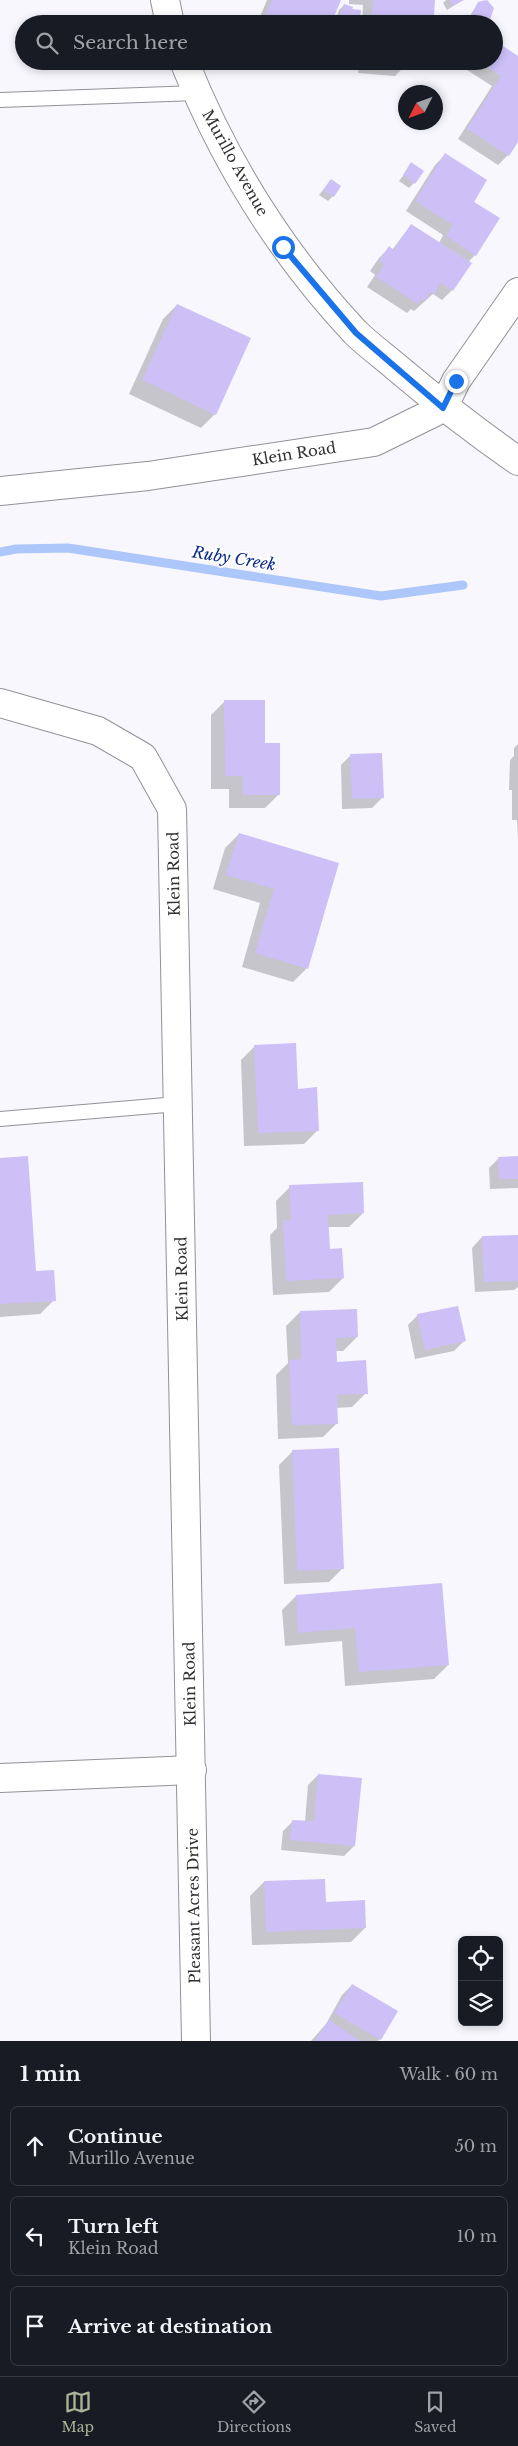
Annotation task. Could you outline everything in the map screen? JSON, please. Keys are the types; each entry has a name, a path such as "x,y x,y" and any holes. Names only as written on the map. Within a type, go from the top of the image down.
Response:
{"street":[{"path":"165,0 168,15"},
{"name":"Murillo Avenue","path":"188,70 197,93 238,175 283,247 356,333 443,408 518,461"},
{"path":"443,408 456,381 518,292"},
{"name":"Klein Road","path":"0,491 148,476 374,442 443,408"},
{"name":"Klein Road","path":"0,703 98,731 143,757 172,809 192,1770"},
{"path":"0,1778 192,1770"},
{"name":"Pleasant Acres Drive","path":"192,1770 196,2041"}],"lane":[{"path":"0,100 152,92 197,93"},
{"path":"0,1119 178,1104"}],"building":[{"path":"272,0 341,0 335,15 266,15"},
{"path":"373,0 435,0 434,15 372,15"},
{"path":"449,0 464,0 453,6"},
{"path":"487,0 494,8 492,15 472,14 478,2"},
{"path":"344,4 353,7 350,15 340,15"},
{"path":"352,9 361,10 361,15 352,15"},
{"path":"503,46 518,56 518,142 509,156 467,129 501,76 492,70 503,70"},
{"path":"445,153 487,180 474,202 500,218 476,256 446,236 453,225 415,201"},
{"path":"411,162 424,171 415,184 403,175"},
{"path":"331,179 341,186 334,197 323,190"},
{"path":"411,224 472,263 453,291 441,283 434,294 431,292 425,301 421,299 418,304 376,277 384,264 379,261 389,246 394,250"},
{"path":"177,304 251,338 216,415 142,380"},
{"path":"224,700 265,700 265,743 280,743 280,795 243,795 243,776 225,776"},
{"path":"382,753 384,798 352,799 350,754"},
{"path":"239,833 339,863 308,969 255,953 274,889 226,875"},
{"path":"296,1043 298,1089 317,1087 319,1131 258,1133 254,1045"},
{"path":"28,1156 36,1271 54,1270 56,1301 0,1304 0,1158"},
{"path":"518,1156 518,1179 499,1179 498,1157"},
{"path":"363,1182 364,1213 328,1215 330,1249 342,1248 344,1278 286,1281 283,1220 291,1220 289,1185"},
{"path":"518,1235 518,1281 484,1282 482,1236"},
{"path":"458,1306 466,1341 425,1350 417,1314"},
{"path":"357,1309 358,1337 336,1338 337,1362 366,1360 368,1394 337,1395 338,1424 292,1425 289,1360 301,1359 300,1311"},
{"path":"339,1448 344,1569 297,1571 292,1450"},
{"path":"442,1583 449,1665 359,1672 355,1628 298,1633 296,1595"},
{"path":"318,1774 362,1778 355,1846 290,1840 292,1820 314,1821"},
{"path":"325,1879 326,1902 365,1900 366,1928 266,1932 264,1881"},
{"path":"352,1984 398,2011 381,2040 334,2013"},
{"path":"329,2020 361,2041 315,2041"}],"waterway":[{"name":"Ruby Creek","path":"0,552 16,549 68,548 381,596 463,585"}],"route":[{"path":"283,247 356,333 443,408 456,381"}]}
